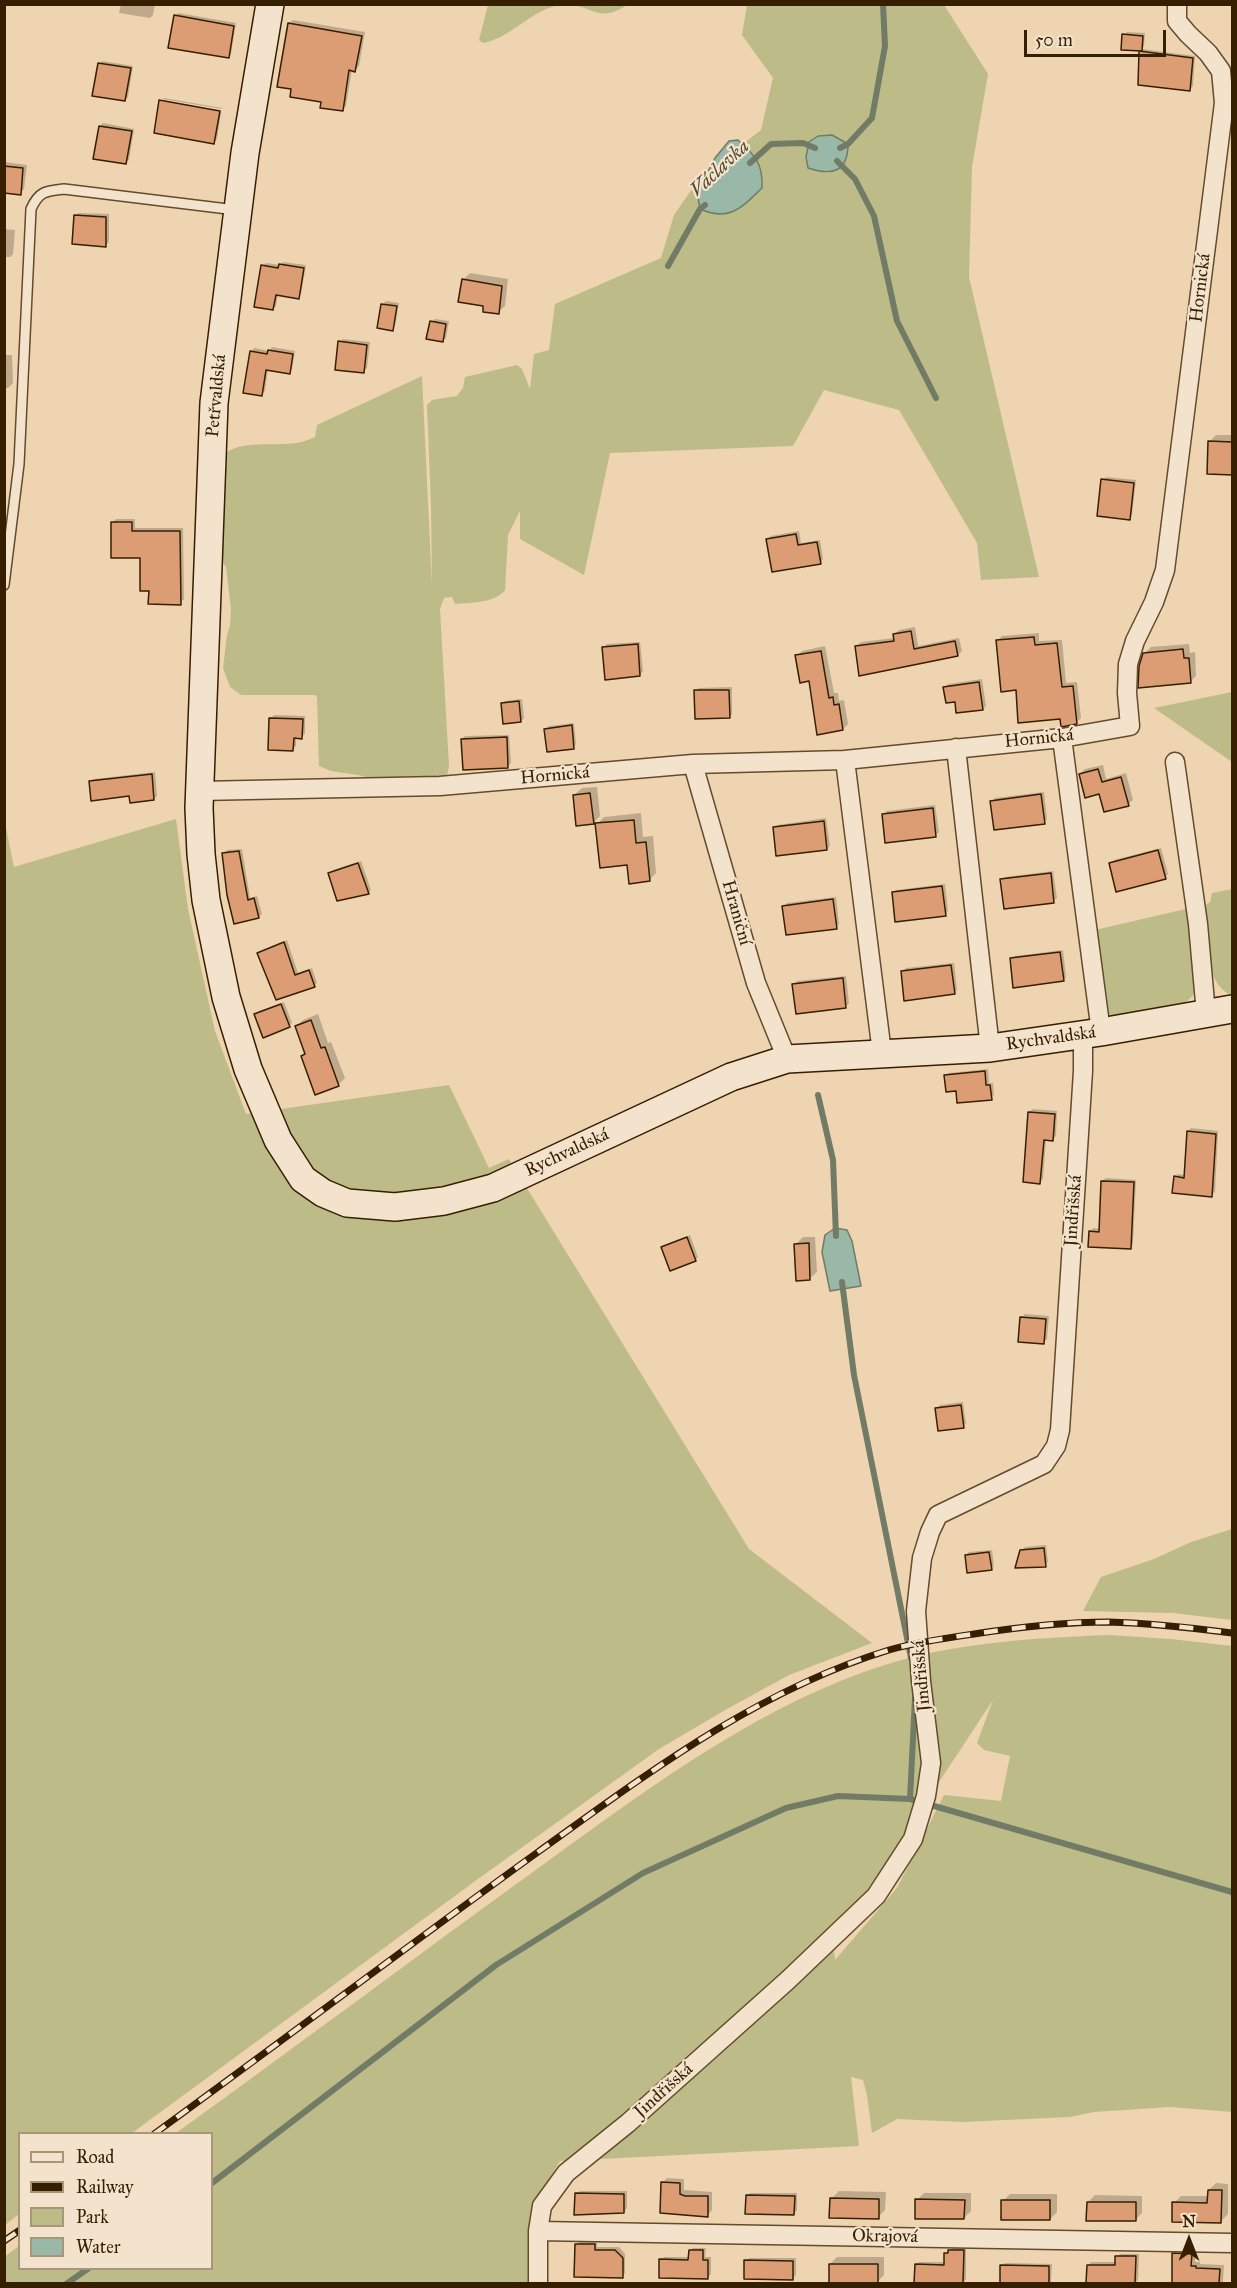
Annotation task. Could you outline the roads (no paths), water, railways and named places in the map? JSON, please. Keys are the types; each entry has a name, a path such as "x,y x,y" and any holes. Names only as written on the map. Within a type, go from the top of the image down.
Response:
{"street":[{"name":"Petřvaldská","path":"200,791 214,403 245,153 270,4"},
{"name":"Hornická","path":"200,791 440,786 693,764 845,760 1062,738 1130,726 1127,693 1128,664 1135,641 1154,602 1166,570 1224,103 1221,71 1208,52 1177,21 1178,4"},
{"name":"Jindřišská","path":"538,2283 538,2231 542,2206 566,2173 628,2123 788,1980 876,1896 913,1839 926,1796 931,1763 921,1681 916,1611 922,1558 930,1532 938,1515 1044,1464 1056,1446 1060,1430 1083,1071 1092,1034 1062,738"},
{"path":"956,748 990,1048"},
{"path":"845,760 882,1053"},
{"path":"1175,762 1198,924 1206,1014"},
{"name":"Hraniční","path":"693,764 756,983 787,1059"},
{"name":"Rychvaldská","path":"200,791 201,854 206,900 226,997 248,1069 278,1140 303,1179 323,1193 347,1203 395,1207 444,1202 493,1188 730,1077 787,1059 990,1048 1092,1034 1233,1009"},
{"name":"Okrajová","path":"538,2231 1233,2243"}],"lane":[{"path":"4,585 18,464 31,209 35,199 45,191 64,189 238,211"}],"water":[{"path":"832,135 848,144 842,166 837,170 824,172 808,168 806,157 809,142 818,136"},
{"path":"738,140 760,166 762,188 748,202 734,211 719,214 700,209 697,192 715,158 729,141"},
{"path":"835,1228 847,1230 852,1241 861,1286 830,1291 822,1252 825,1235"}],"waterway":[{"name":"Václavka","path":"840,148 848,144 872,118 885,46 883,4"},
{"name":"Václavka","path":"750,163 771,144 803,143 815,148"},
{"path":"837,161 855,179 874,216 897,321 936,398"},
{"name":"Václavka","path":"668,266 700,209 705,205"},
{"path":"818,1095 833,1160 836,1236"},
{"path":"842,1282 854,1375 911,1658"},
{"path":"915,1698 910,1799 1232,1892"},
{"path":"213,2182 496,1965 643,1873 786,1808 838,1796 910,1799"},
{"path":"66,2284 86,2270"}],"railway":[{"path":"157,2132 621,1793 706,1736 794,1687 889,1650 931,1640 1008,1629 1109,1622 1232,1633"},
{"path":"4,2241 18,2231"}]}
